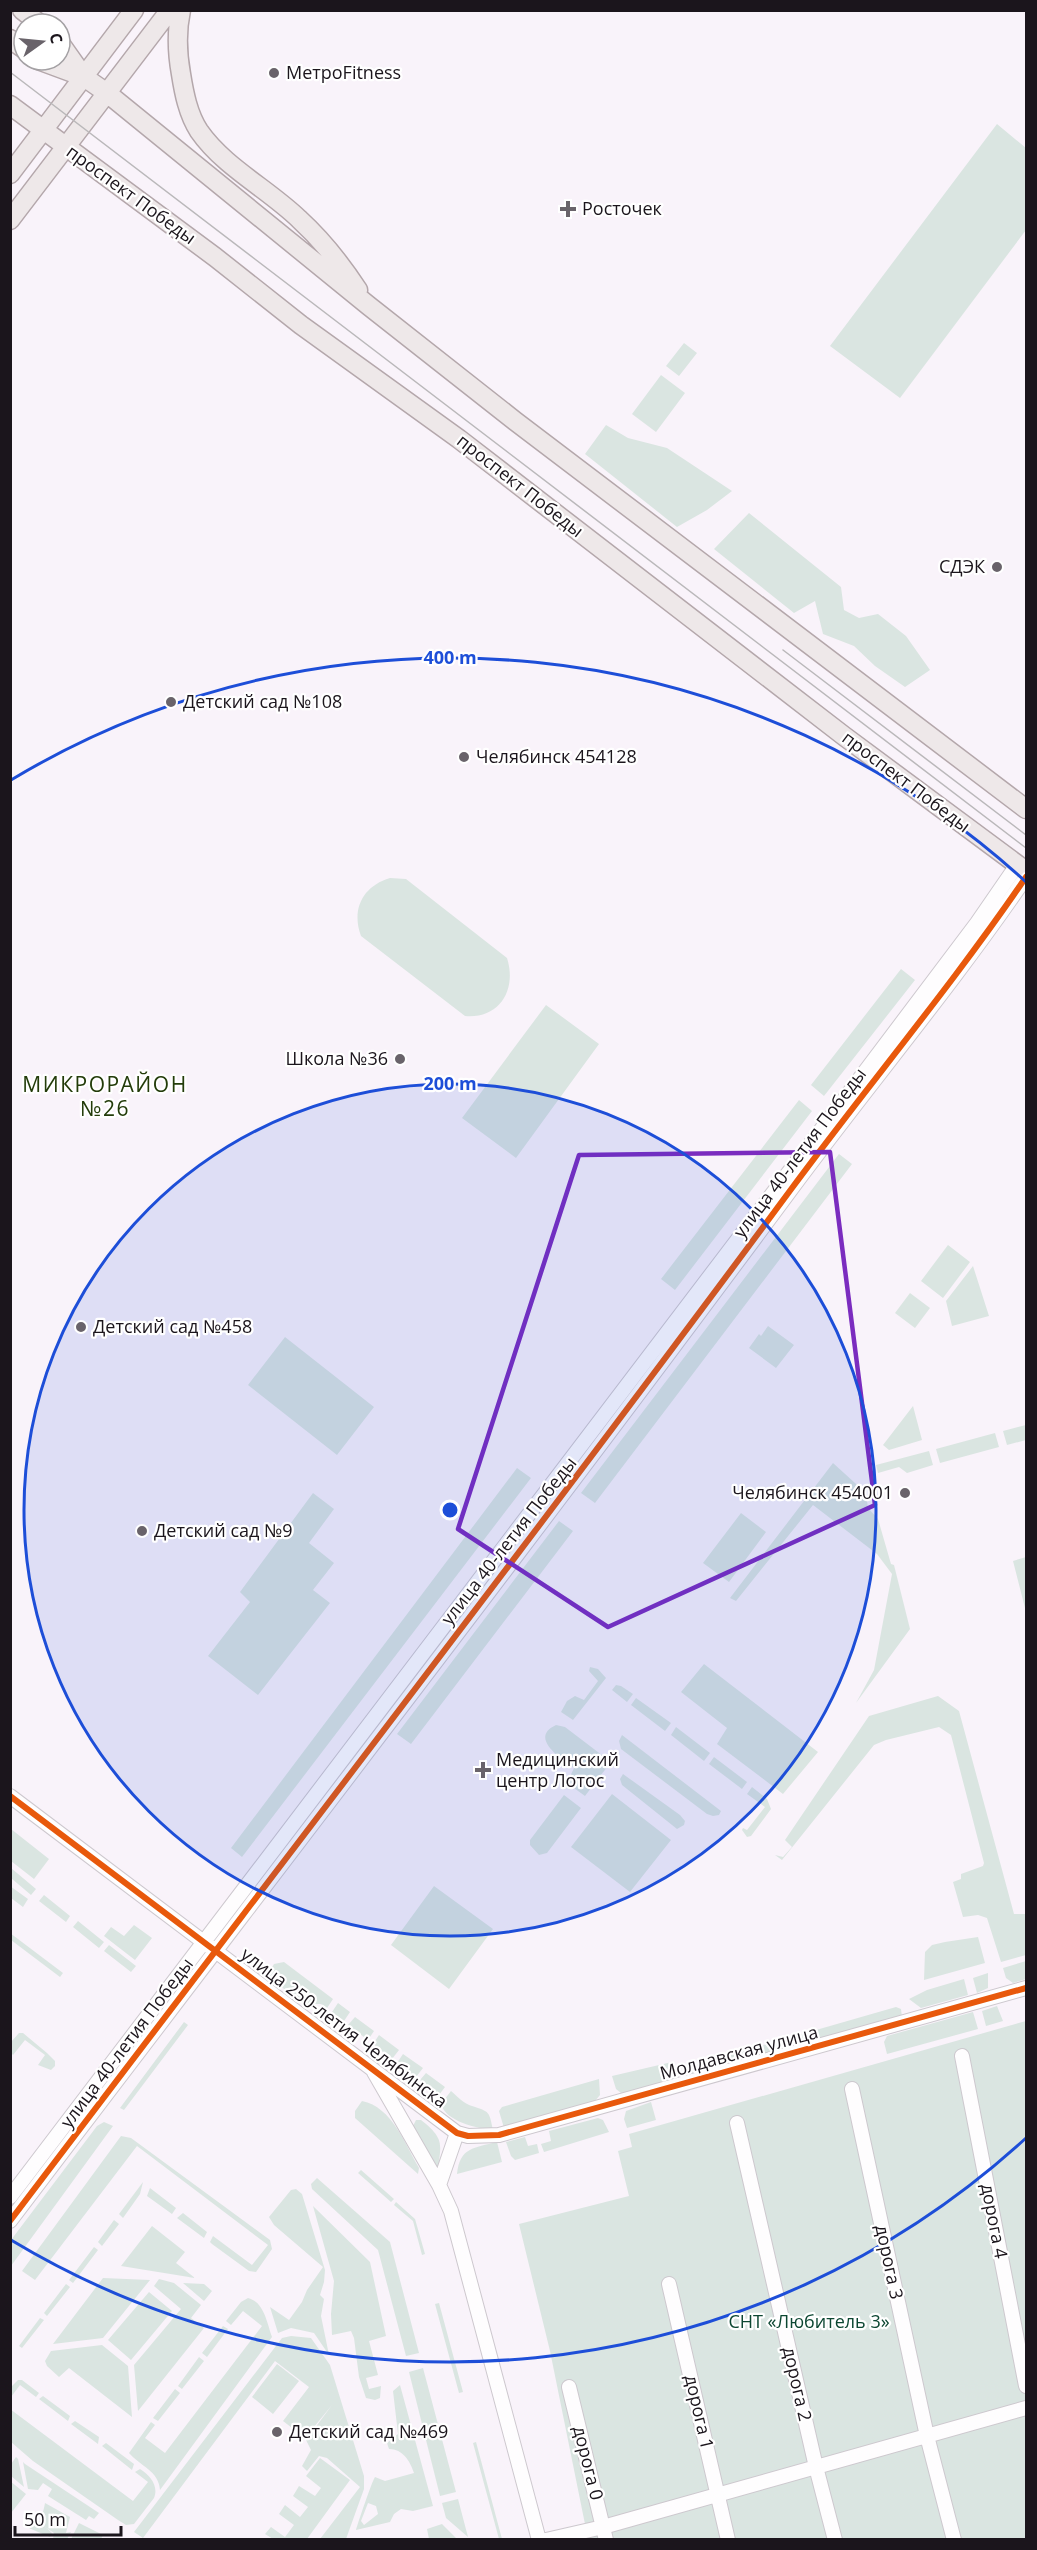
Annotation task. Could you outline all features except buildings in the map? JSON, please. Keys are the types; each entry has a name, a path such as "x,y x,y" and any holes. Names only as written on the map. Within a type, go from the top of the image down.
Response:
{"main road":[{"path":"10,174 134,10"},
{"path":"10,220 170,10"},
{"path":"181,10 176,41 179,64 189,110 199,131 224,158 299,219 338,260 369,306"},
{"path":"72,60 84,77"},
{"path":"71,72 84,77 107,93 515,422 1026,809"},
{"name":"проспект Победы","path":"10,105 459,440 844,736 1024,867"}],"street":[{"name":"улица 40-летия Победы","path":"10,2197 204,1940 563,1496 977,923 1024,867"},
{"name":"улица 40-летия Победы","path":"10,2221 216,1950 551,1487 836,1120"},
{"path":"573,1458 585,1467"},
{"path":"551,1487 563,1496"},
{"name":"улица 250-летия Челябинска","path":"10,1796 204,1940 457,2133"},
{"name":"Молдавская улица","path":"457,2133 468,2136 499,2135 1026,1988"},
{"name":"дорога 4","path":"962,2056 1026,2386"},
{"name":"улица 250-летия Челябинска","path":"370,2066 439,2185 451,2211 538,2540"},
{"name":"дорога 3","path":"852,2089 927,2436 954,2540"},
{"name":"дорога 2","path":"737,2123 835,2540"},
{"path":"439,2185 457,2133"},
{"name":"дорога 1","path":"669,2284 728,2540"},
{"name":"дорога 0","path":"569,2387 605,2533"},
{"path":"546,2540 605,2533 718,2494 1026,2408"}],"highlighted area":[{"path":"830,1152 875,1505 608,1627 458,1529 579,1155"}],"green space":[{"path":"997,124 1026,148 1026,230 900,398 830,346"},
{"path":"684,343 697,353 679,376 666,366"},
{"path":"661,375 685,393 656,432 632,414"},
{"path":"606,425 628,438 667,448 732,491 707,510 677,527 585,454"},
{"path":"749,513 841,587 844,610 859,618 878,614 906,636 930,670 905,687 875,666 854,646 823,634 815,601 794,613 714,549"},
{"path":"390,878 406,879 507,958 510,981 503,1000 496,1007 488,1013 465,1016 361,936 358,917 362,900 373,887"},
{"path":"901,969 915,980 824,1096 811,1085"},
{"path":"546,1005 599,1044 516,1158 462,1118"},
{"path":"799,1100 812,1111 675,1290 661,1279"},
{"path":"839,1154 852,1164 595,1503 581,1493"},
{"path":"948,1245 970,1262 943,1298 921,1281"},
{"path":"973,1266 989,1316 952,1326 946,1301"},
{"path":"910,1293 930,1308 915,1328 895,1313"},
{"path":"768,1326 794,1345 776,1368 749,1348"},
{"path":"285,1337 374,1407 337,1455 248,1385"},
{"path":"913,1406 922,1440 889,1450 883,1445"},
{"path":"1026,1425 1026,1440 1007,1445 1003,1431"},
{"path":"995,1433 999,1447 940,1463 936,1449"},
{"path":"929,1451 933,1465 907,1473 899,1467 878,1473 876,1465"},
{"path":"833,1463 866,1493 868,1508 878,1519 891,1564 894,1565 910,1629 856,1703 874,1670 892,1574 877,1554 813,1505 736,1601 730,1598"},
{"path":"517,1468 531,1478 242,1857 231,1848"},
{"path":"313,1493 334,1509 309,1543 334,1563 313,1590 330,1603 258,1695 208,1656 250,1602 240,1592"},
{"path":"741,1513 766,1532 729,1582 703,1563"},
{"path":"559,1521 573,1531 411,1744 397,1734"},
{"path":"1026,1557 1026,1612 1013,1561"},
{"path":"704,1664 818,1752 783,1794 717,1744 727,1728 681,1692"},
{"path":"590,1667 598,1669 606,1678 573,1720 561,1712 567,1701 575,1696 584,1700 598,1681 589,1671"},
{"path":"616,1685 633,1694 627,1702 612,1690"},
{"path":"938,1696 959,1711 1014,1914 1026,1914 1026,1955 1001,1962 987,1918 978,1915 963,1917 953,1882 961,1879 961,1874 983,1866 984,1863 951,1735 939,1727 874,1745 782,1860 775,1855 783,1857 792,1847 785,1840 869,1716"},
{"path":"636,1698 671,1723 665,1731 631,1705"},
{"path":"556,1725 565,1727 611,1762 585,1796 567,1783 574,1768 556,1754 546,1742 545,1736 548,1730"},
{"path":"676,1727 710,1753 704,1761 671,1735"},
{"path":"622,1735 721,1811 719,1815 707,1814 621,1749 619,1741"},
{"path":"714,1757 747,1782 742,1789 709,1764"},
{"path":"623,1774 680,1815 685,1821 684,1825 677,1829 622,1785 620,1779"},
{"path":"752,1787 767,1799 771,1809 751,1836 747,1837 743,1828 747,1830 765,1807 747,1794"},
{"path":"612,1794 671,1840 630,1892 571,1847"},
{"path":"564,1795 581,1808 547,1853 539,1855 530,1845 530,1840"},
{"path":"11,1829 49,1859 34,1879 11,1861"},
{"path":"11,1868 36,1889 31,1895 11,1878"},
{"path":"10,1886 28,1899 23,1907 11,1898"},
{"path":"434,1886 493,1929 449,1989 391,1945"},
{"path":"44,1895 70,1916 66,1922 39,1901"},
{"path":"78,1921 104,1942 99,1948 73,1927"},
{"path":"134,1925 152,1938 135,1960 104,1936 111,1927 124,1936"},
{"path":"10,1933 63,1973 60,1977 11,1940"},
{"path":"978,1937 985,1963 924,1980 925,1952 932,1945"},
{"path":"109,1945 136,1966 131,1972 104,1951"},
{"path":"1026,1961 1026,1979 1013,1983 1006,1978 1003,1968"},
{"path":"284,1962 333,1999 327,2008 321,2004 304,2004 267,1976 274,1964"},
{"path":"988,1973 988,1988 977,1993 973,1978"},
{"path":"964,1979 968,1995 921,2008 909,1999 927,1990"},
{"path":"338,2003 350,2012 344,2021 332,2012"},
{"path":"997,2006 1003,2021 986,2026 982,2011"},
{"path":"896,2007 901,2009 902,2017 683,2078 685,2069 691,2066"},
{"path":"973,2012 978,2029 887,2054 884,2042 887,2036"},
{"path":"355,2017 374,2031 368,2040 348,2025"},
{"name":"СНТ «Любитель 3»","path":"1026,2021 1026,2539 588,2539 550,2351 519,2224 629,2196 618,2151 632,2147 629,2134"},
{"path":"184,2022 188,2025 124,2110 120,2108"},
{"path":"19,2033 23,2033 55,2061 55,2066 51,2070 38,2065 45,2055 25,2040 13,2055 11,2053 11,2042"},
{"path":"379,2035 399,2050 392,2059 373,2044"},
{"path":"403,2054 423,2068 416,2077 397,2063"},
{"path":"672,2062 667,2077 654,2086 621,2093 616,2089 612,2076"},
{"path":"426,2073 445,2087 439,2095 420,2080"},
{"path":"599,2079 600,2095 595,2101 504,2128 499,2111 502,2107"},
{"path":"451,2091 466,2104 488,2113 493,2130 463,2123 449,2115 441,2104"},
{"path":"362,2101 382,2111 390,2119 419,2168 418,2174 355,2118 355,2111"},
{"path":"651,2102 656,2120 627,2128 624,2119 626,2111"},
{"path":"598,2118 603,2120 609,2132 544,2152 541,2144 551,2141 549,2131"},
{"path":"416,2120 421,2120 430,2127 439,2139 438,2175 413,2126"},
{"path":"104,2122 113,2126 11,2266 11,2240 97,2126"},
{"path":"121,2136 131,2138 270,2240 272,2249 256,2272 249,2271 210,2242 213,2236 252,2265 268,2245 137,2146 35,2280 22,2271"},
{"path":"525,2137 528,2146 537,2144 539,2153 515,2160 506,2142"},
{"path":"497,2142 502,2162 457,2174 461,2158 470,2150"},
{"path":"361,2170 394,2199 391,2202 358,2173"},
{"path":"317,2178 390,2242 419,2353 406,2356 378,2250 312,2189 311,2184"},
{"path":"143,2182 140,2194 123,2218 119,2214"},
{"path":"150,2188 176,2208 172,2214 147,2196"},
{"path":"296,2189 302,2194 325,2270 320,2295 324,2299 321,2316 329,2355 314,2333 291,2328 278,2333 270,2307 289,2320 323,2267 274,2225 269,2217 291,2190"},
{"path":"396,2202 415,2219 425,2254 422,2255 413,2221 394,2205"},
{"path":"313,2206 370,2262 386,2336 369,2341 378,2375 366,2378 369,2389 381,2386 380,2398 375,2400 366,2398 359,2377 351,2331 332,2335 334,2281"},
{"path":"183,2213 207,2232 204,2238 177,2218"},
{"path":"114,2220 119,2224 102,2246 98,2242"},
{"path":"152,2226 185,2252 176,2263 195,2278 121,2266"},
{"path":"94,2247 98,2250 73,2283 69,2280"},
{"path":"103,2278 150,2280 103,2338 53,2344"},
{"path":"159,2279 174,2283 201,2305 191,2318 204,2328 138,2411 134,2365 181,2309 154,2286"},
{"path":"183,2283 204,2284 212,2291 204,2301"},
{"path":"66,2284 70,2287 47,2316 44,2313"},
{"path":"149,2292 172,2311 131,2360 108,2340"},
{"path":"248,2298 261,2308 272,2337 160,2490 153,2473 129,2453 151,2422 155,2425 145,2438 165,2453 262,2326 243,2311 231,2325 226,2321 241,2302"},
{"path":"439,2303 463,2392 459,2393 435,2304"},
{"path":"40,2318 44,2320 22,2348 19,2346"},
{"path":"223,2326 228,2329 207,2357 202,2353"},
{"path":"291,2336 311,2338 330,2365 364,2476 364,2489 346,2539 320,2539 360,2487 327,2458 319,2456 307,2471 302,2466 311,2450 306,2440 332,2405 305,2438 283,2421 309,2387 275,2361 143,2538 134,2532 282,2338"},
{"path":"102,2345 128,2366 132,2417 69,2368 59,2377 45,2361 51,2351"},
{"path":"199,2357 204,2361 182,2389 178,2386"},
{"path":"277,2364 299,2381 273,2414 252,2397"},
{"path":"423,2368 456,2492 440,2496 409,2372"},
{"path":"18,2380 22,2380 39,2393 36,2397 20,2385 11,2397 11,2387"},
{"path":"400,2385 433,2506 413,2511 401,2509 394,2514 390,2522 356,2530 375,2477 385,2481 414,2473 405,2456 389,2449 387,2443 398,2434 393,2391","holes":["368,2503 376,2506 378,2514 364,2525 361,2521"]},
{"path":"175,2389 180,2393 158,2421 153,2418"},
{"path":"43,2396 70,2416 68,2421 39,2399"},
{"path":"10,2409 133,2501 148,2482 135,2472 140,2469 153,2481 154,2498 134,2524 126,2525 33,2461 11,2442"},
{"path":"75,2421 99,2437 98,2444 71,2424"},
{"path":"476,2442 502,2539 499,2539 473,2443"},
{"path":"106,2443 134,2464 132,2470 102,2446"},
{"path":"16,2457 24,2487 11,2476 11,2464"},
{"path":"320,2458 350,2480 307,2539 273,2539 265,2534 271,2527 285,2537 294,2525 279,2514 285,2505 300,2517 308,2507 293,2496 299,2486 315,2496 321,2488 306,2476"},
{"path":"23,2462 99,2513 94,2519 89,2516 86,2520 48,2496 52,2489 43,2483 38,2490 28,2489"},
{"path":"10,2481 26,2494 11,2513 10,2512"},
{"path":"458,2499 468,2537 446,2518 442,2503"},
{"path":"45,2503 70,2517 66,2533 71,2532 67,2539 53,2539 54,2533 42,2523"},
{"path":"39,2521 52,2533 50,2537 24,2526 34,2525"},
{"path":"79,2523 103,2535 101,2539 71,2539"},
{"path":"442,2524 457,2539 429,2539 427,2529"}],"tram line":[{"path":"10,72 1026,848"},
{"path":"783,650 1026,835"}],"cycle path":[{"path":"10,2221 940,995 1026,877"},
{"path":"10,1796 457,2133 468,2136 499,2135 1026,1988"}],"place":[{"name":"МетроFitness","path":"274,73"},
{"name":"Росточек","path":"568,209"},
{"name":"СДЭК","path":"997,567"},
{"name":"Детский сад №108","path":"171,702"},
{"name":"Челябинск 454128","path":"464,757"},
{"name":"Школа №36","path":"400,1059"},
{"name":"Детский сад №458","path":"81,1327"},
{"name":"Челябинск 454001","path":"905,1493"},
{"name":"Детский сад №9","path":"142,1531"},
{"name":"Медицинский центр Лотос","path":"483,1770"},
{"name":"Детский сад №469","path":"277,2432"}],"district":[{"name":"МИКРОРАЙОН №26","path":"105,1097"}]}
